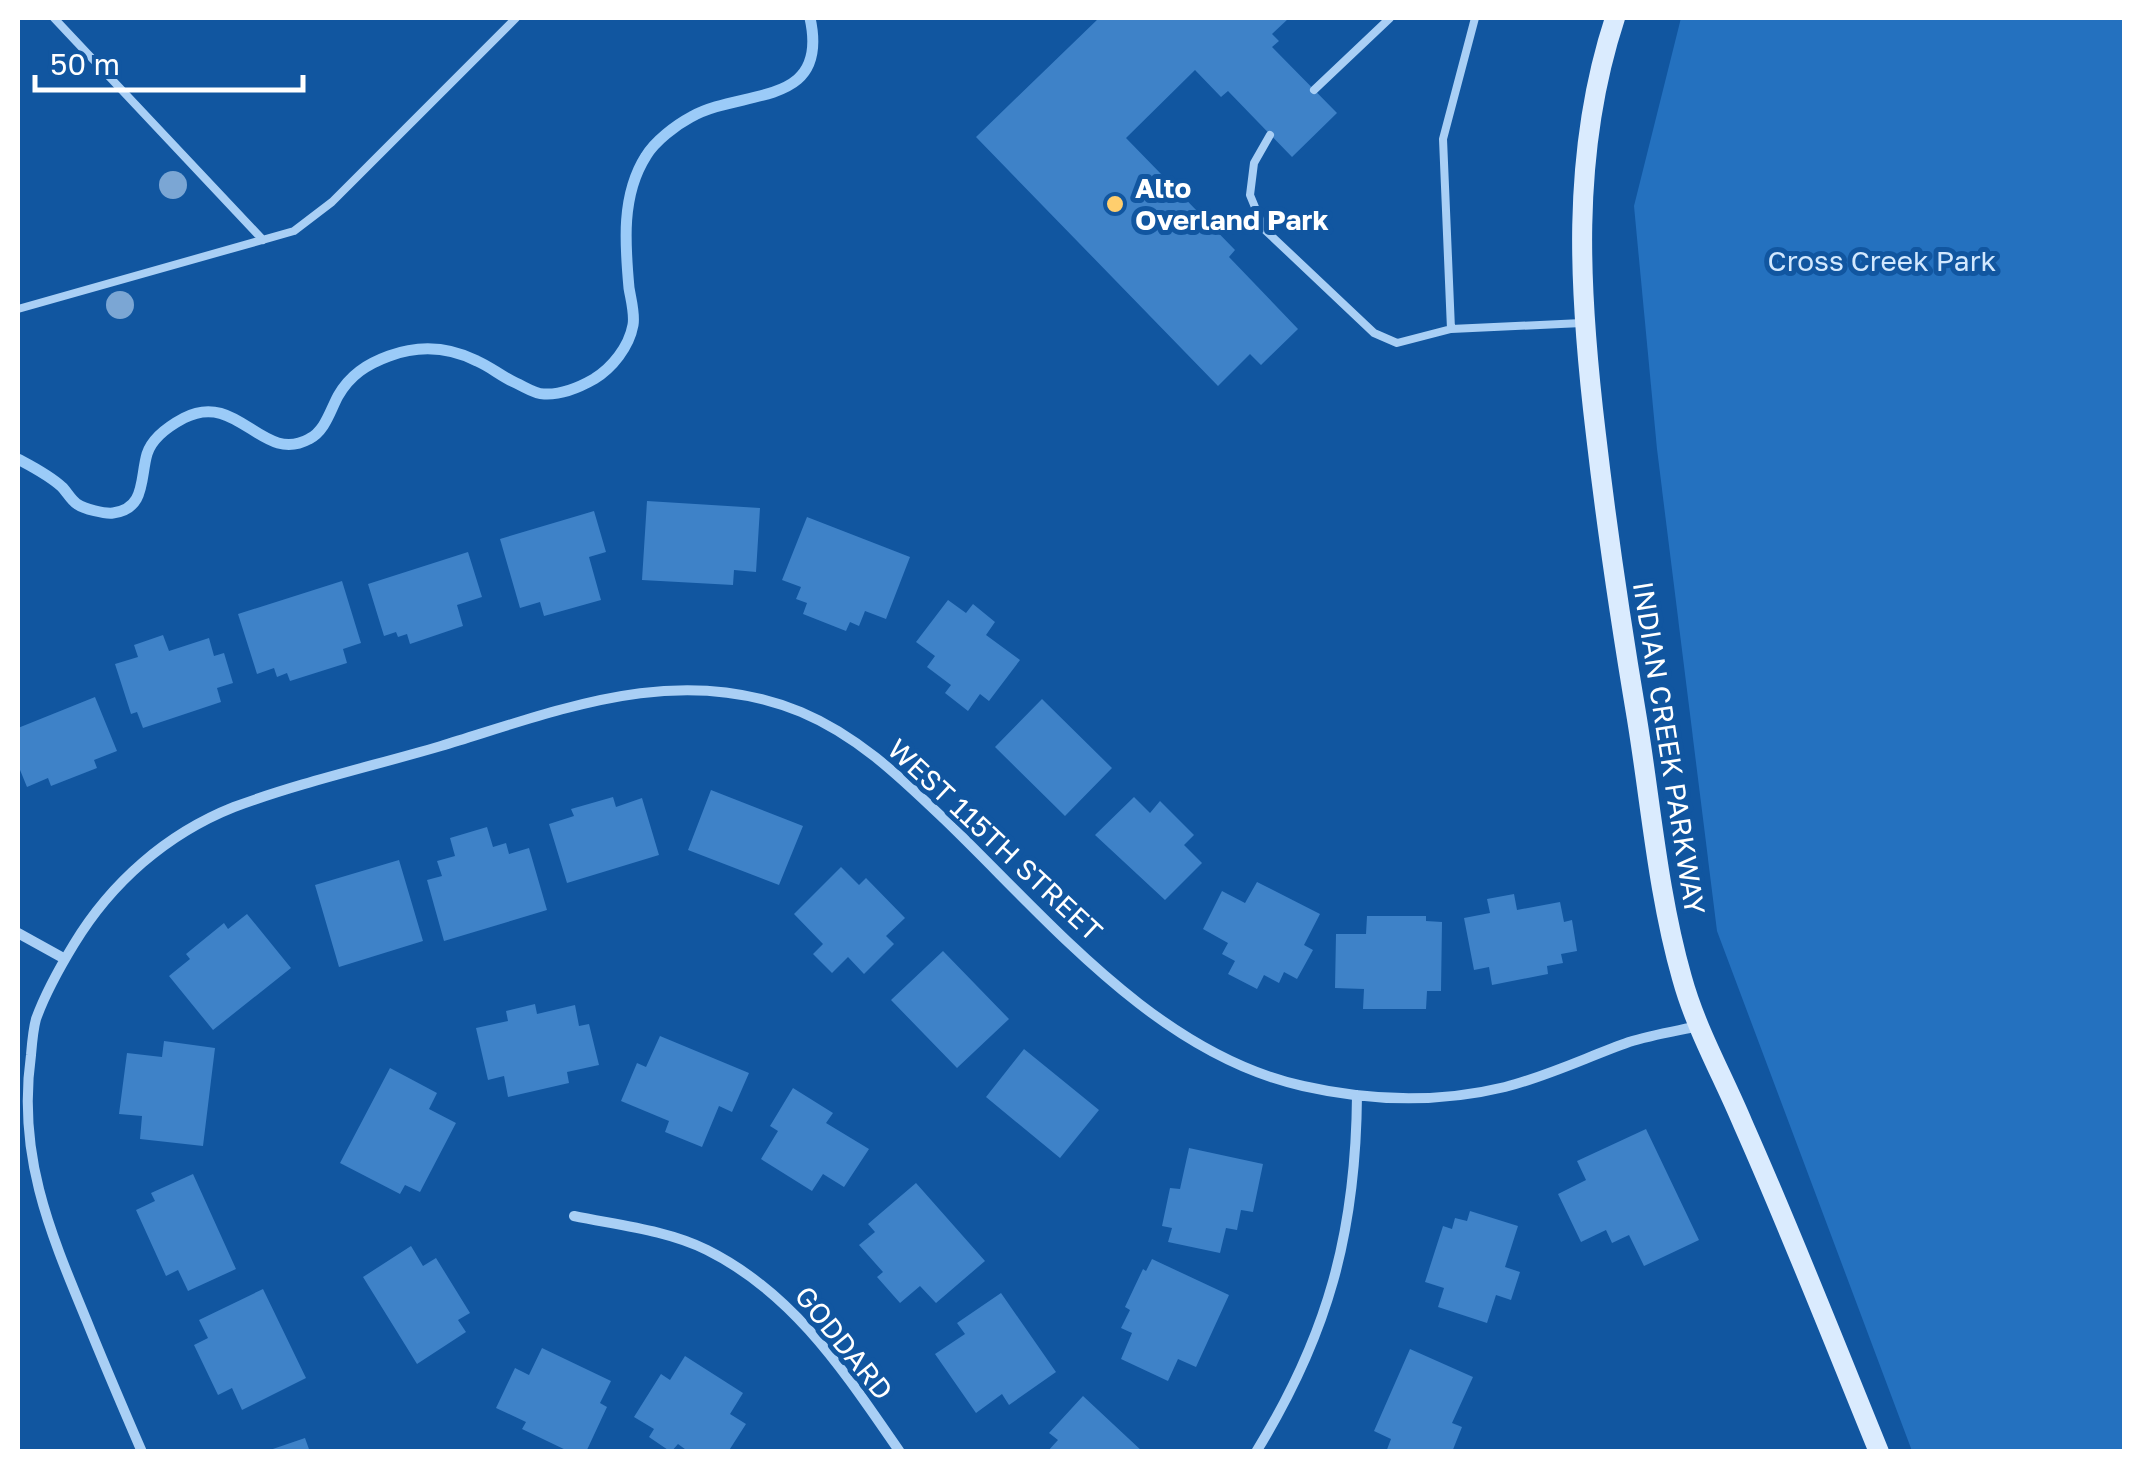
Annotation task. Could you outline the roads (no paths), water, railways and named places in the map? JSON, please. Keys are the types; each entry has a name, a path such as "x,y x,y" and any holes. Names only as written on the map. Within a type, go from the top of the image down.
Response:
{"street":[{"name":"INDIAN CREEK PARKWAY","path":"1615,18 1597,80 1581,192 1582,324 1610,561 1653,815 1658,868 1682,980 1698,1026 1744,1124 1879,1452"},
{"name":"WEST 115TH STREET","path":"142,1452 47,1226 30,1160 25,1093 35,1022 65,959 97,906 139,865 173,839 232,808 552,712 628,692 687,688 740,694 797,710 845,734 894,770 1134,1003 1198,1046 1263,1075 1303,1086 1400,1100 1501,1088 1578,1064 1630,1042 1698,1026"},
{"path":"18,933 65,959"},
{"path":"1256,1452 1280,1413 1317,1332 1343,1250 1357,1163 1357,1096"},
{"name":"GODDARD","path":"574,1216 670,1236 706,1250 772,1292 812,1330 900,1452"}],"lane":[{"path":"54,18 264,240"},
{"path":"18,309 294,231 332,202 516,18"},
{"path":"1314,90 1390,18"},
{"path":"1452,329 1443,139 1475,18"},
{"path":"1270,135 1254,163 1250,195 1264,229 1374,333 1397,343 1452,329 1582,324"}],"waterway":[{"path":"18,459 52,479 80,506 113,513 124,510 136,499 149,448 184,418 203,412 220,413 277,443 309,439 319,431 354,376 400,352 434,349 456,353 541,394 564,392 594,379 619,356 633,325 627,220 632,187 646,156 666,134 691,117 795,82 807,68 813,47 810,18"}],"place":[{"name":"Alto Overland Park","path":"1115,204"}],"park label":[{"name":"Cross Creek Park","path":"1882,261"}]}
